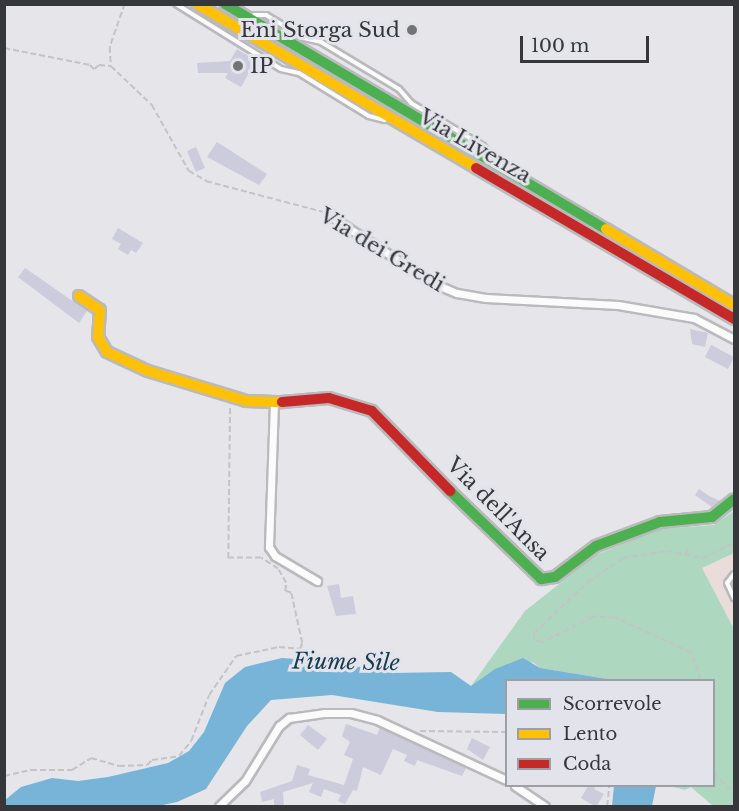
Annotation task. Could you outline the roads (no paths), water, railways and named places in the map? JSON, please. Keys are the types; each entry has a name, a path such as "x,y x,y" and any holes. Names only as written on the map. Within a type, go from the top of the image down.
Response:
{"main road":[{"name":"Via Livenza","path":"197,4 735,319"},
{"name":"Via Livenza","path":"225,4 734,305"},
{"name":"Via dell'Ansa","path":"79,296 100,310 98,337 107,352 148,371 229,396 274,403 329,398 372,411 523,565 541,579 555,577 596,546 660,522 712,517 735,499"}],"street":[{"name":"Via dei Gredi","path":"330,216 421,276 458,293 618,305 694,318 735,339"},
{"path":"274,403 269,547 275,556 317,581"},
{"path":"219,807 244,782 272,736 290,718 351,713 402,730 505,779"},
{"path":"517,787 545,807"},
{"path":"529,807 535,798"}],"lane":[{"path":"176,4 281,69 299,73 369,116 401,125"},
{"path":"244,16 266,15 304,38 321,42 483,146 504,170"},
{"path":"735,574 727,583 735,598"}],"water":[{"path":"282,658 334,662 391,673 451,672 471,686 495,669 523,658 540,668 608,679 505,679 505,714 438,712 332,695 271,700 247,726 206,789 177,802 158,806 5,806 5,800 21,787 52,778 78,781 108,777 168,763 189,751 204,732 225,683 245,667"},
{"path":"614,787 656,787 652,806 612,806"}],"place":[{"name":"Eni Storga Sud","path":"412,30"},
{"name":"IP","path":"238,66"}],"water label":[{"name":"Fiume Sile","path":"346,662"}]}
